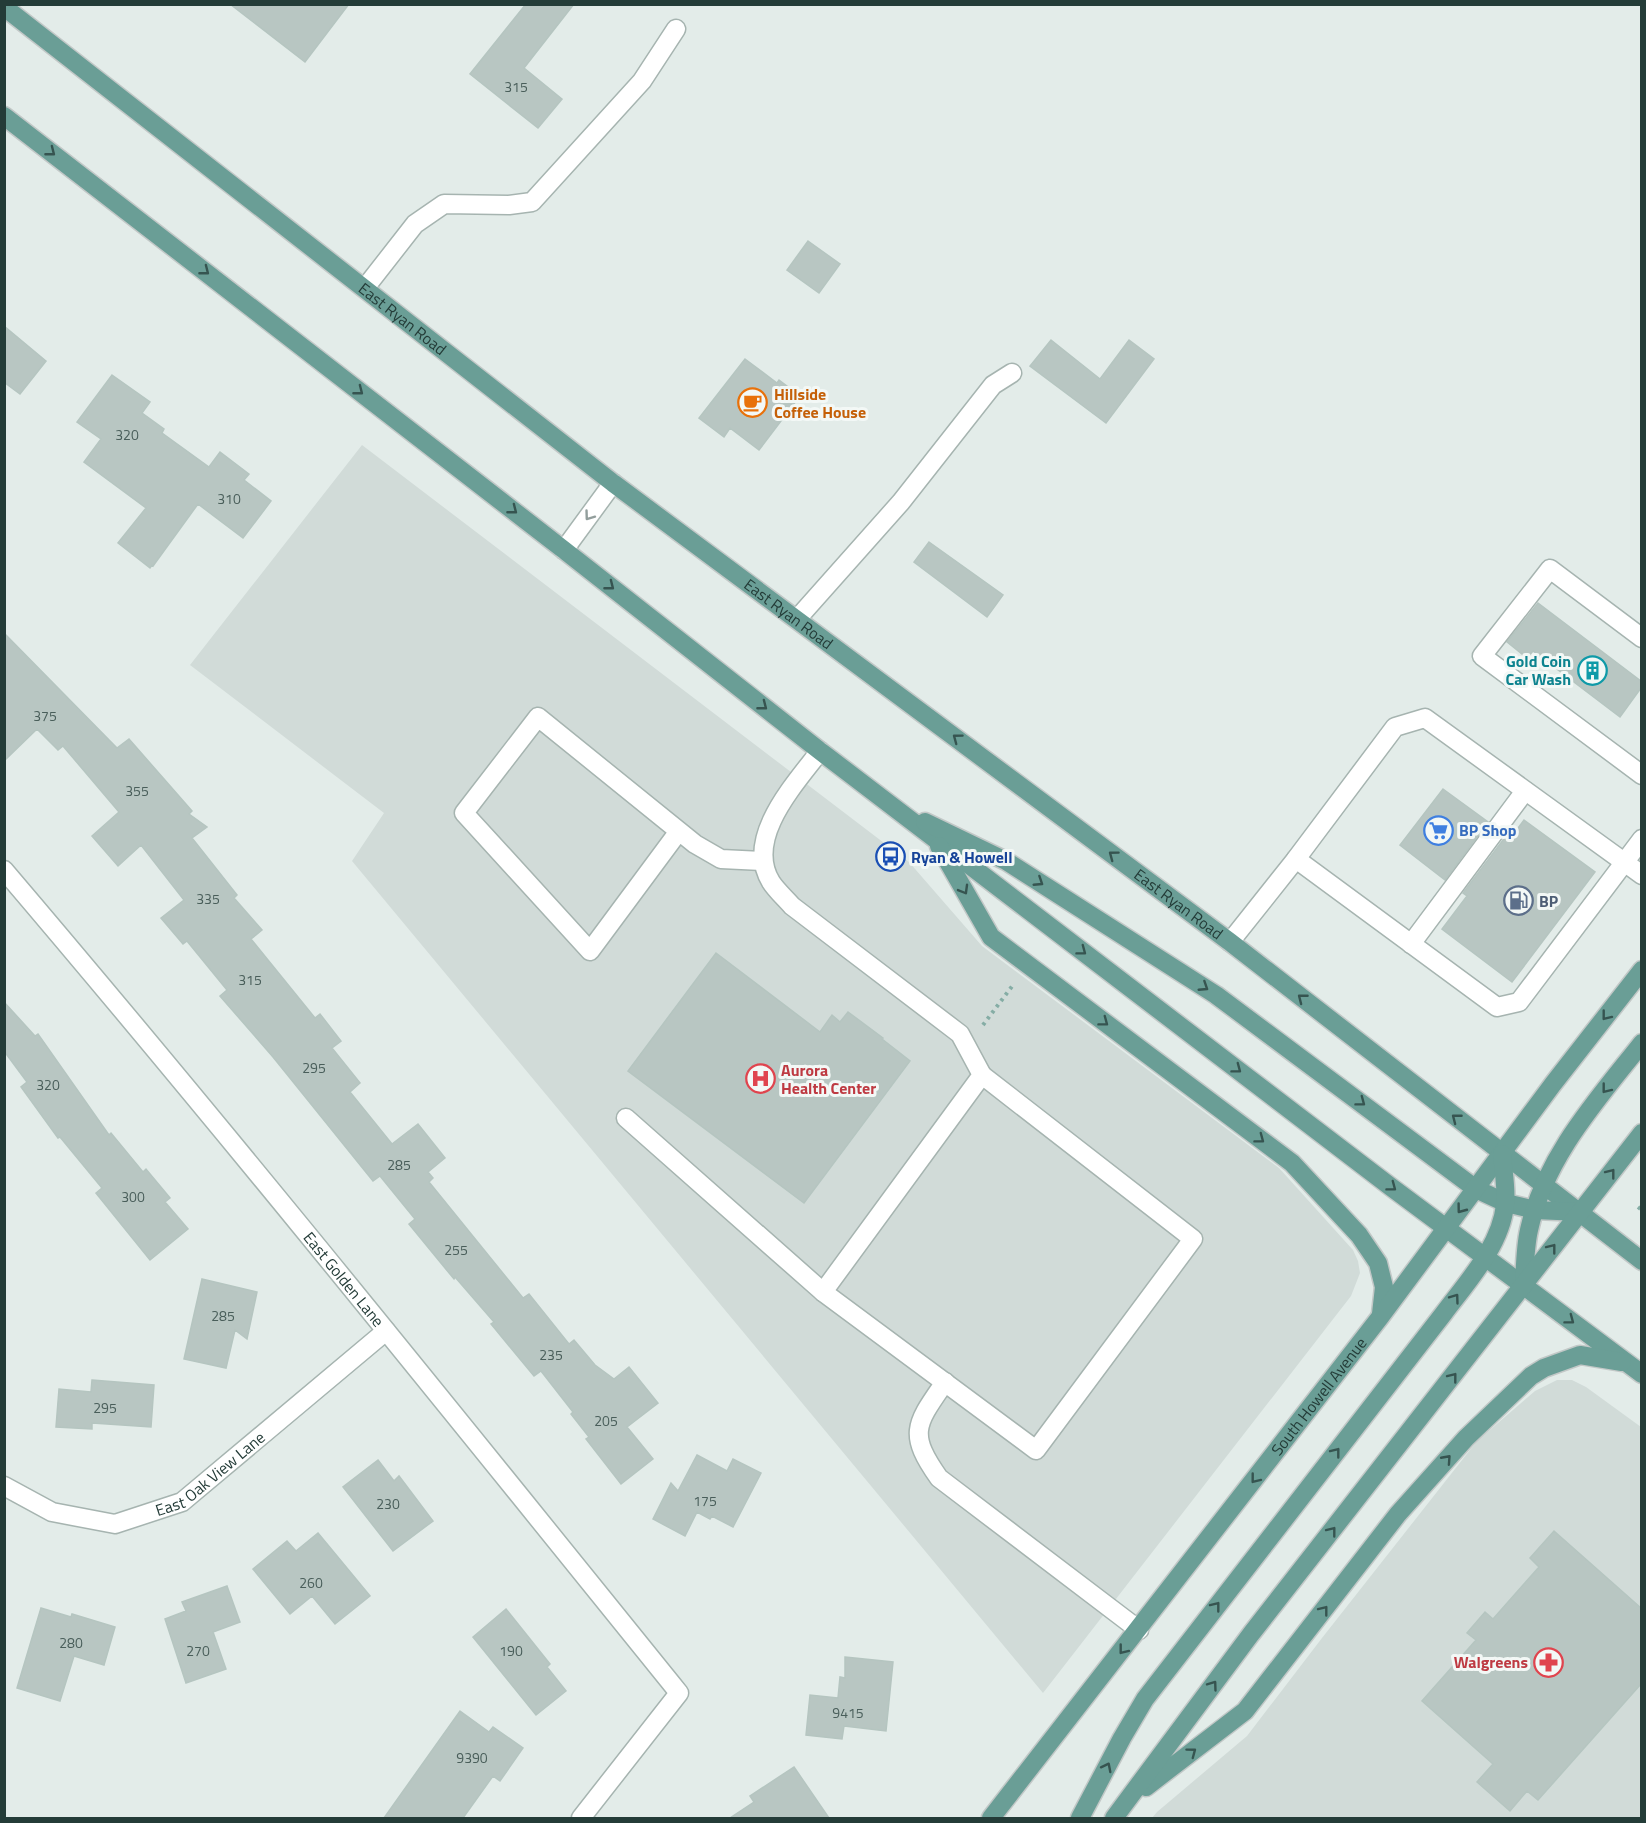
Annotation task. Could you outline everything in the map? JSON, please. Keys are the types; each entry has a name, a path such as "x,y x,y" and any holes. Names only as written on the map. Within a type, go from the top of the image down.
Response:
{"main road":[{"name":"East Ryan Road","path":"4,7 614,483 1230,942 1641,1261"},
{"path":"4,116 820,751 1641,1374"},
{"path":"894,807 1006,861 1216,995 1476,1189 1506,1203 1535,1210 1580,1212"},
{"path":"935,839 991,937 1292,1163 1359,1234 1378,1263 1383,1287 1381,1316"},
{"name":"South Howell Avenue","path":"991,1818 1381,1316 1641,970"},
{"path":"1524,1285 1529,1231 1544,1186 1558,1155 1641,1042"},
{"path":"1114,1818 1251,1634 1641,1133"},
{"path":"1080,1818 1122,1738 1151,1692 1444,1313 1485,1256 1502,1226 1506,1203 1502,1154"},
{"path":"1129,1800 1245,1711 1398,1514 1466,1438 1531,1376 1544,1368 1580,1355 1627,1363"}],"street":[{"path":"365,288 415,224 444,204 509,205 532,202 642,81 676,29"},
{"path":"797,619 901,502 993,385 1012,373"},
{"path":"564,550 614,483"},
{"path":"1641,638 1550,569 1482,656 1641,775"},
{"path":"679,831 590,951 464,813 538,717 679,831 695,844 721,859 762,861"},
{"path":"1230,942 1296,859 1395,727 1425,718 1641,875"},
{"path":"626,1118 823,1292 1036,1450 1193,1239 982,1075 960,1034 792,906 771,882 762,861 765,837 776,811 820,751"},
{"path":"1411,944 1525,791"},
{"path":"1296,859 1497,1007 1519,1002 1641,839"},
{"name":"East Golden Lane","path":"4,870 91,972 386,1331 679,1694 580,1818"},
{"path":"823,1292 982,1075"},
{"name":"East Oak View Lane","path":"4,1485 52,1512 115,1524 182,1502 386,1331"},
{"path":"945,1382 922,1415 918,1434 924,1456 939,1478 1138,1630"}],"path":[{"path":"962,1039 981,1028 1014,985"}],"shaded area":[{"path":"362,445 909,862 982,946 1279,1168 1353,1250 1360,1273 1351,1296 1043,1693 352,861 384,813 190,665"},
{"path":"1557,1380 1572,1380 1586,1387 1641,1427 1641,1818 1152,1818 1247,1736 1477,1441 1535,1391"}],"building":[{"path":"230,4 349,4 305,62"},
{"path":"526,4 574,4 524,68 562,99 538,128 470,74"},
{"path":"808,241 840,264 819,293 787,270"},
{"path":"4,326 46,361 20,394 4,382"},
{"path":"1051,340 1100,379 1129,340 1154,359 1106,423 1030,366"},
{"name":"Hillside Coffee House","path":"745,359 777,383 779,380 800,396 759,450 730,428 724,437 699,418"},
{"path":"112,375 150,402 142,413 164,429 162,433 209,467 220,452 249,474 244,480 271,501 243,538 198,504 150,568 118,543 146,508 84,462 101,439 77,422"},
{"path":"929,542 1003,595 987,617 914,562"},
{"name":"Gold Coin Car Wash","path":"1538,603 1641,681 1641,688 1620,717 1533,651 1527,658 1507,642"},
{"path":"4,633 117,748 129,739 192,811 189,814 207,827 192,838 237,895 234,898 262,930 251,939 315,1018 320,1014 341,1041 332,1048 360,1083 350,1092 392,1144 418,1124 445,1158 428,1172 433,1178 429,1182 523,1298 529,1294 569,1344 574,1340 595,1365 614,1379 629,1367 658,1403 627,1427 653,1459 621,1484 586,1439 589,1437 571,1414 573,1412 541,1371 534,1376 491,1324 494,1322 455,1277 454,1279 409,1224 415,1219 380,1176 373,1181 273,1057 220,996 227,990 187,941 183,944 161,918 184,900 141,845 118,866 92,836 119,812 63,746 58,750 37,729 4,761"},
{"name":"BP Shop","path":"1443,789 1488,822 1445,880 1400,845"},
{"name":"BP","path":"1524,820 1595,872 1512,982 1442,929 1467,896 1463,893 1506,836 1510,839"},
{"name":"Aurora Health Center","path":"716,953 820,1032 832,1015 840,1022 848,1012 910,1061 804,1203 628,1071"},
{"path":"4,1002 35,1036 38,1034 109,1135 111,1133 143,1172 146,1169 170,1198 165,1202 188,1229 150,1260 96,1193 102,1188 60,1137 58,1138 21,1087 27,1082 4,1051"},
{"path":"202,1279 257,1292 247,1339 235,1330 226,1368 184,1359"},
{"path":"92,1380 154,1385 151,1427 92,1423 92,1429 56,1427 59,1389 91,1392"},
{"path":"697,1455 727,1471 733,1459 761,1473 733,1527 712,1516 710,1519 697,1512 685,1536 653,1519 671,1483 678,1491"},
{"path":"378,1460 394,1481 399,1476 433,1521 393,1551 343,1487"},
{"name":"Walgreens","path":"1554,1531 1641,1608 1641,1684 1538,1800 1527,1791 1510,1811 1477,1782 1493,1764 1422,1701 1476,1640 1467,1633 1485,1612 1493,1619 1539,1567 1530,1558"},
{"path":"318,1533 370,1596 335,1624 312,1596 290,1614 253,1569 287,1541 296,1551"},
{"path":"227,1586 240,1622 213,1632 226,1669 186,1683 165,1619 186,1611 182,1602"},
{"path":"41,1608 71,1617 72,1614 115,1627 104,1665 74,1656 60,1701 17,1688"},
{"path":"506,1609 550,1664 547,1667 566,1691 536,1715 473,1637"},
{"path":"845,1657 893,1662 886,1731 844,1726 842,1739 806,1735 810,1695 838,1698 840,1677 845,1678"},
{"path":"460,1711 489,1732 493,1727 523,1748 500,1781 493,1776 463,1818 384,1818"},
{"path":"794,1767 829,1818 730,1818 754,1802 750,1796"}],"place":[{"name":"Hillside Coffee House","path":"753,403"},
{"name":"Gold Coin Car Wash","path":"1592,670"},
{"name":"BP Shop","path":"1438,830"},
{"name":"Ryan & Howell","path":"890,857"},
{"name":"BP","path":"1518,901"},
{"name":"Aurora Health Center","path":"760,1079"},
{"name":"Walgreens","path":"1549,1662"}]}
